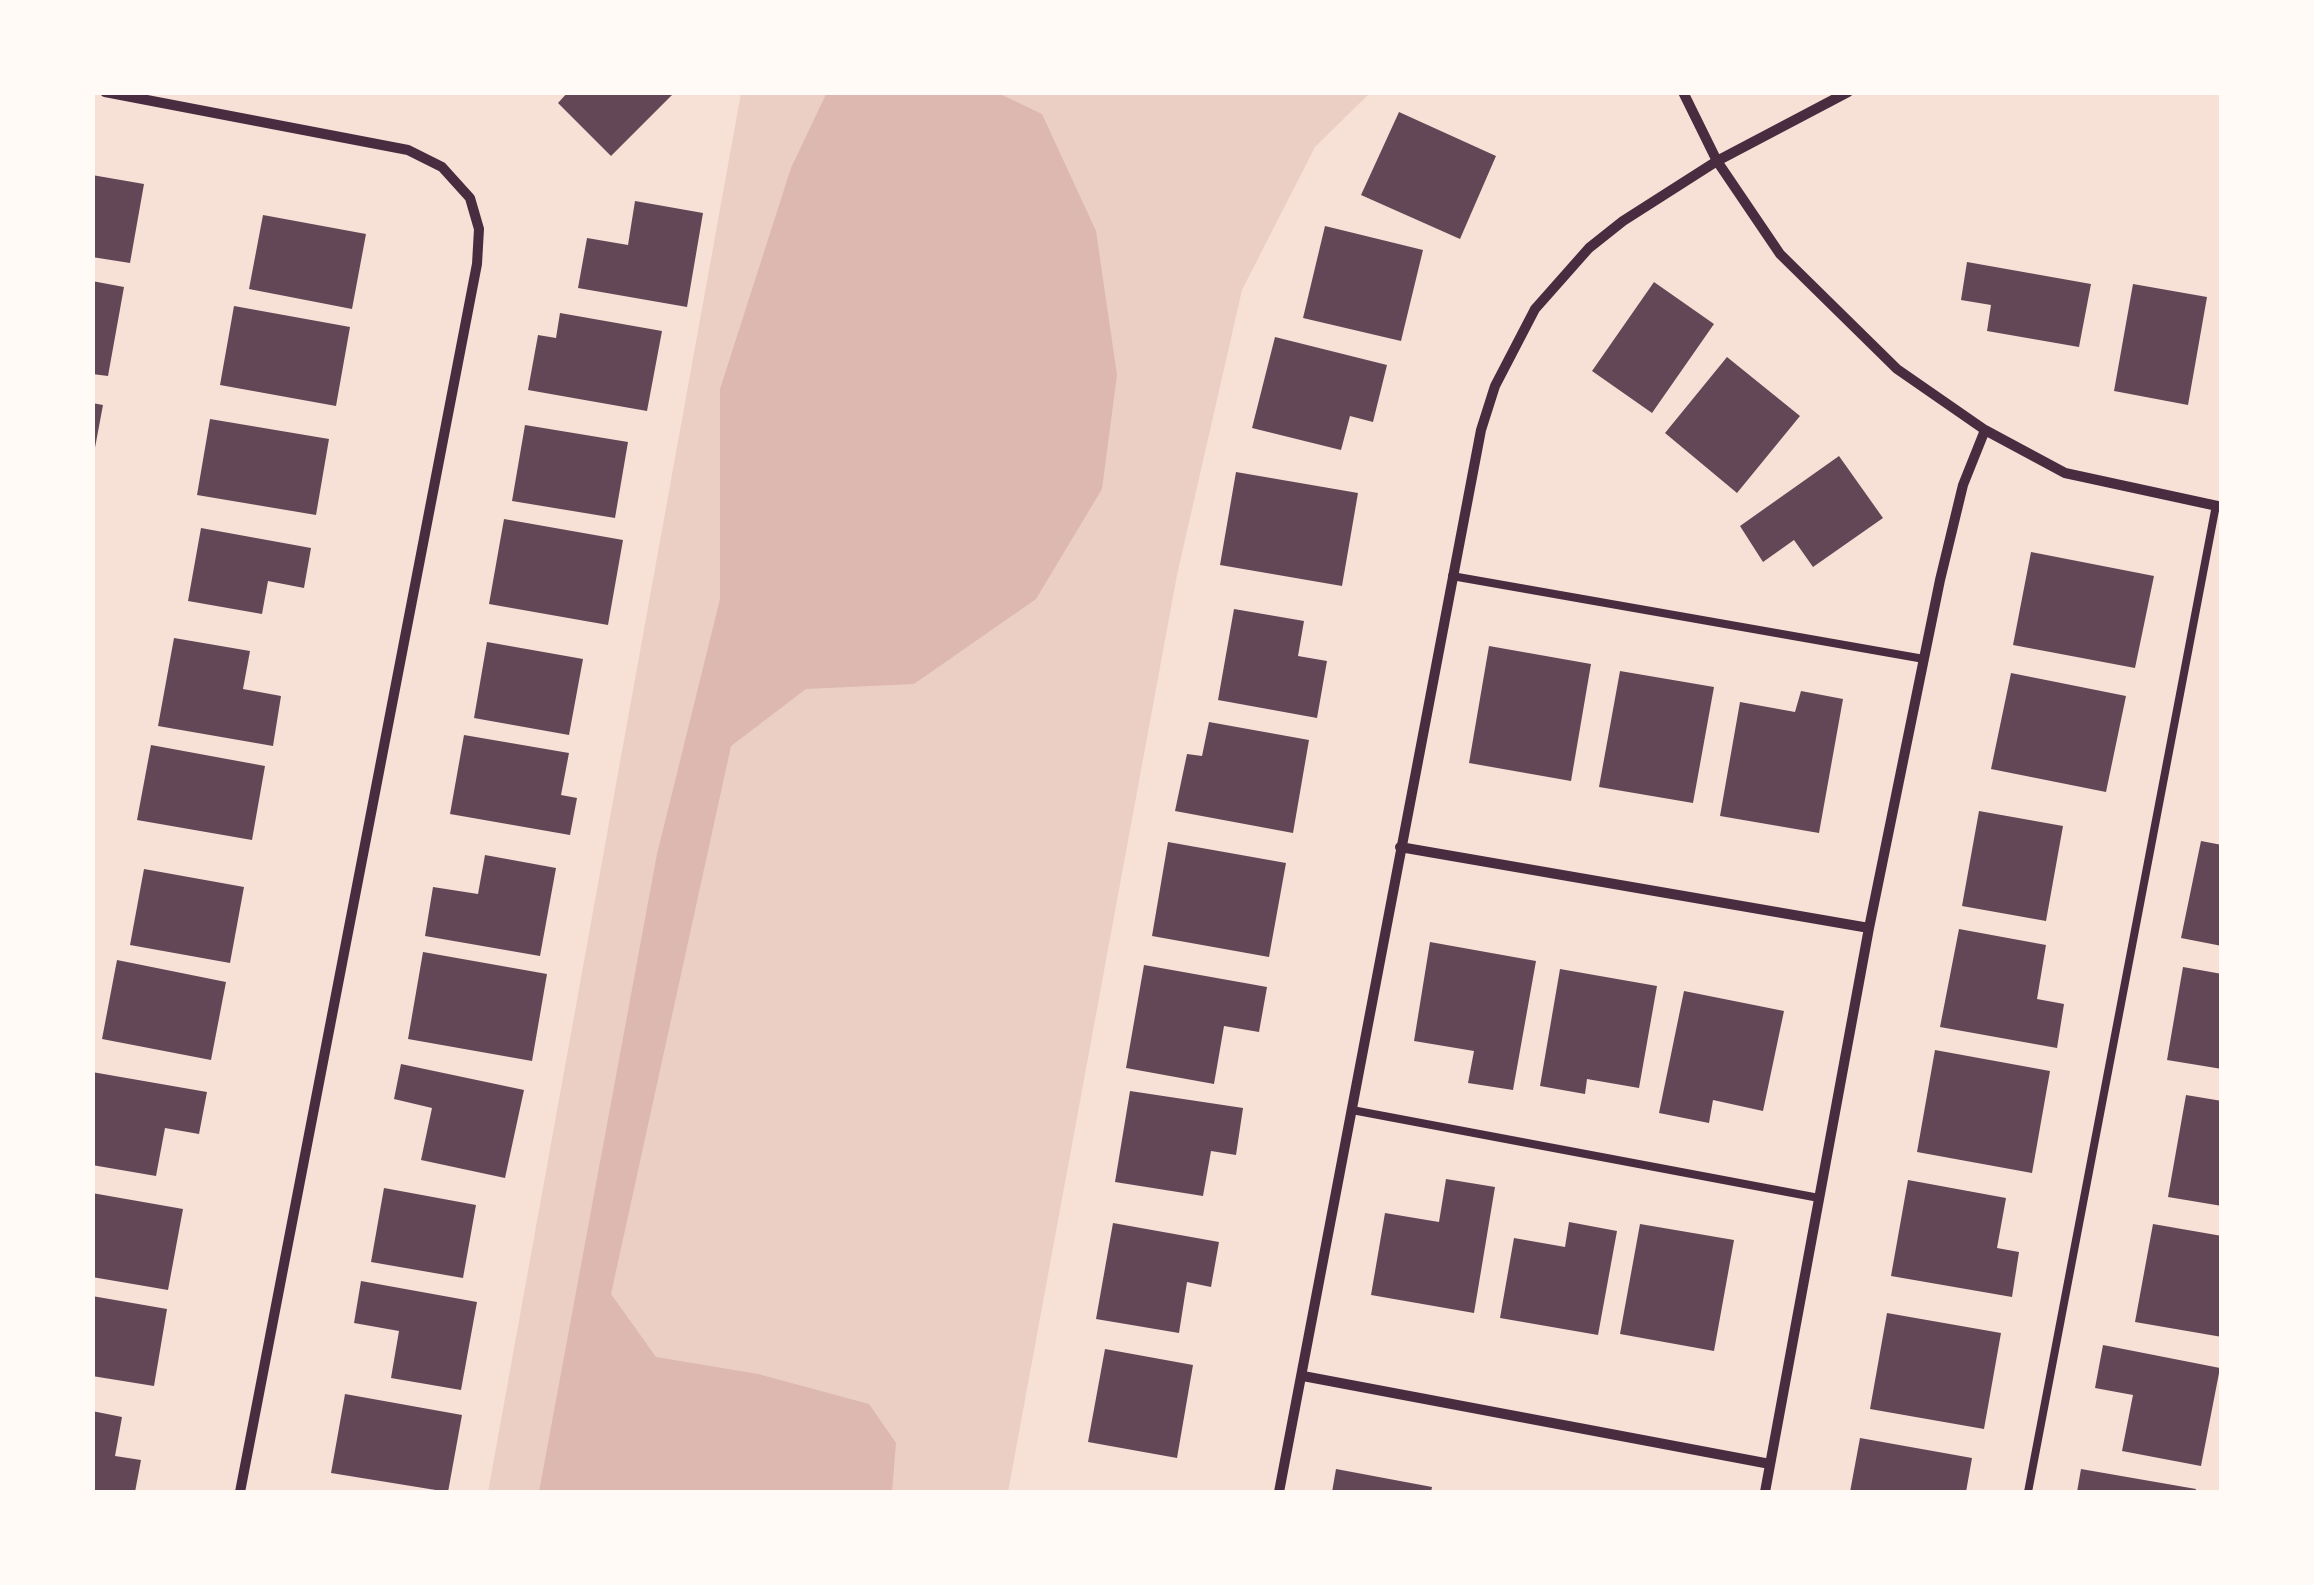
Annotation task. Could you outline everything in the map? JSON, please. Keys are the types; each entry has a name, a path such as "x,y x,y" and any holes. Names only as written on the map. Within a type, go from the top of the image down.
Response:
{"street":[{"path":"105,92 408,150 442,167 470,198 479,230 477,264 240,1492"},
{"path":"1683,92 1716,161 1780,254 1856,333 1897,369 1985,430 2065,473 2219,506"},
{"path":"1278,1492 1452,576 1495,386 1535,310 1589,248 1623,220 1716,161 1848,92"},
{"path":"1765,1492 1869,928 1924,659 1963,485 1985,430"},
{"path":"1400,847 1869,928"},
{"path":"1302,1376 1770,1464"}],"lane":[{"path":"2028,1492 2219,506"},
{"path":"1452,576 1924,659"},
{"path":"1352,1110 1819,1198"}],"shaded area":[{"path":"827,92 998,93 1042,114 1096,231 1117,375 1102,489 1036,599 914,684 806,689 731,746 611,1294 656,1357 758,1374 869,1404 896,1443 892,1492 539,1492 657,854 720,599 720,389 791,168"},
{"path":"741,93 1370,93 1315,147 1242,290 1177,575 1008,1492 488,1492"}],"building":[{"path":"568,92 675,92 611,156 558,103"},
{"path":"1399,112 1496,156 1460,239 1361,195"},
{"path":"92,175 144,184 130,263 92,257"},
{"path":"635,201 703,213 687,307 578,288 587,238 628,245"},
{"path":"263,215 366,234 352,309 249,289"},
{"path":"1325,226 1423,250 1401,341 1303,318"},
{"path":"1967,262 2091,284 2079,347 1987,331 1991,305 1961,300"},
{"path":"92,281 124,287 108,376 92,374"},
{"path":"1654,282 1714,324 1652,413 1592,371"},
{"path":"2133,284 2207,297 2188,405 2114,391"},
{"path":"234,306 350,327 336,406 220,385"},
{"path":"560,313 662,331 647,411 528,390 538,335 556,338"},
{"path":"1275,337 1387,365 1373,422 1350,416 1341,450 1252,428"},
{"path":"1727,357 1800,416 1737,493 1665,433"},
{"path":"92,403 103,405 94,453 92,453"},
{"path":"210,419 329,439 316,515 197,495"},
{"path":"525,425 628,442 615,518 512,501"},
{"path":"1839,456 1883,518 1813,567 1794,540 1763,562 1740,526"},
{"path":"1236,472 1358,493 1342,586 1220,565"},
{"path":"504,519 623,540 608,625 489,604"},
{"path":"201,528 311,548 304,588 268,581 262,614 188,601"},
{"path":"2031,552 2154,576 2135,668 2013,645"},
{"path":"1234,609 1304,621 1298,656 1327,661 1317,718 1218,700"},
{"path":"174,638 250,651 243,689 281,696 273,746 158,726"},
{"path":"487,642 583,659 569,735 474,718"},
{"path":"1489,646 1591,664 1571,781 1469,763"},
{"path":"1620,671 1714,687 1693,803 1599,787"},
{"path":"2011,673 2126,696 2106,792 1991,769"},
{"path":"1801,691 1843,699 1819,833 1720,816 1740,702 1795,712"},
{"path":"1209,722 1309,740 1293,833 1175,811 1187,754 1202,756"},
{"path":"464,735 569,753 561,795 577,798 570,835 450,814"},
{"path":"151,745 265,766 252,840 137,820"},
{"path":"1979,811 2063,826 2046,921 1962,906"},
{"path":"2201,841 2222,845 2222,946 2181,938"},
{"path":"1168,842 1286,863 1269,957 1152,936"},
{"path":"485,855 556,868 540,956 425,936 433,887 478,894"},
{"path":"144,869 244,887 230,963 130,945"},
{"path":"1959,929 2046,945 2037,999 2064,1004 2057,1048 1940,1027"},
{"path":"1430,942 1536,961 1513,1090 1468,1083 1474,1051 1414,1041"},
{"path":"423,952 547,974 532,1061 408,1039"},
{"path":"117,960 226,982 211,1060 102,1039"},
{"path":"1144,965 1267,987 1259,1032 1224,1026 1214,1084 1126,1068"},
{"path":"2183,967 2222,974 2222,1069 2167,1060"},
{"path":"1560,969 1657,986 1639,1088 1587,1079 1585,1094 1540,1086"},
{"path":"1684,991 1784,1011 1763,1111 1713,1100 1709,1123 1659,1113"},
{"path":"1935,1050 2050,1071 2032,1173 1917,1152"},
{"path":"401,1064 524,1090 505,1178 421,1160 432,1108 394,1099"},
{"path":"92,1072 207,1092 199,1134 165,1128 156,1176 92,1165"},
{"path":"1130,1091 1243,1108 1236,1155 1211,1151 1203,1196 1115,1182"},
{"path":"2186,1095 2222,1101 2222,1206 2168,1197"},
{"path":"1446,1179 1495,1187 1474,1313 1371,1295 1385,1213 1439,1222"},
{"path":"1908,1180 2006,1198 1997,1248 2019,1252 2012,1297 1891,1276"},
{"path":"384,1188 476,1205 463,1278 371,1262"},
{"path":"92,1193 183,1209 168,1290 92,1277"},
{"path":"1569,1222 1617,1231 1598,1335 1500,1318 1514,1238 1565,1247"},
{"path":"1113,1223 1219,1242 1211,1287 1187,1282 1179,1333 1096,1319"},
{"path":"1640,1224 1734,1240 1714,1351 1620,1334"},
{"path":"2153,1224 2222,1236 2222,1337 2135,1322"},
{"path":"361,1281 477,1302 461,1390 391,1378 399,1331 354,1323"},
{"path":"92,1296 167,1309 154,1386 92,1376"},
{"path":"1887,1313 2001,1333 1984,1429 1870,1409"},
{"path":"2103,1345 2220,1368 2201,1466 2122,1451 2133,1395 2095,1388"},
{"path":"1105,1349 1193,1365 1177,1458 1088,1442"},
{"path":"345,1394 462,1415 448,1492 331,1473"},
{"path":"92,1411 122,1417 115,1456 141,1460 135,1492 92,1492"},
{"path":"1860,1438 1972,1458 1966,1492 1850,1492"},
{"path":"1336,1469 1432,1487 1431,1492 1332,1492"},
{"path":"2081,1469 2196,1489 2077,1492"}]}
